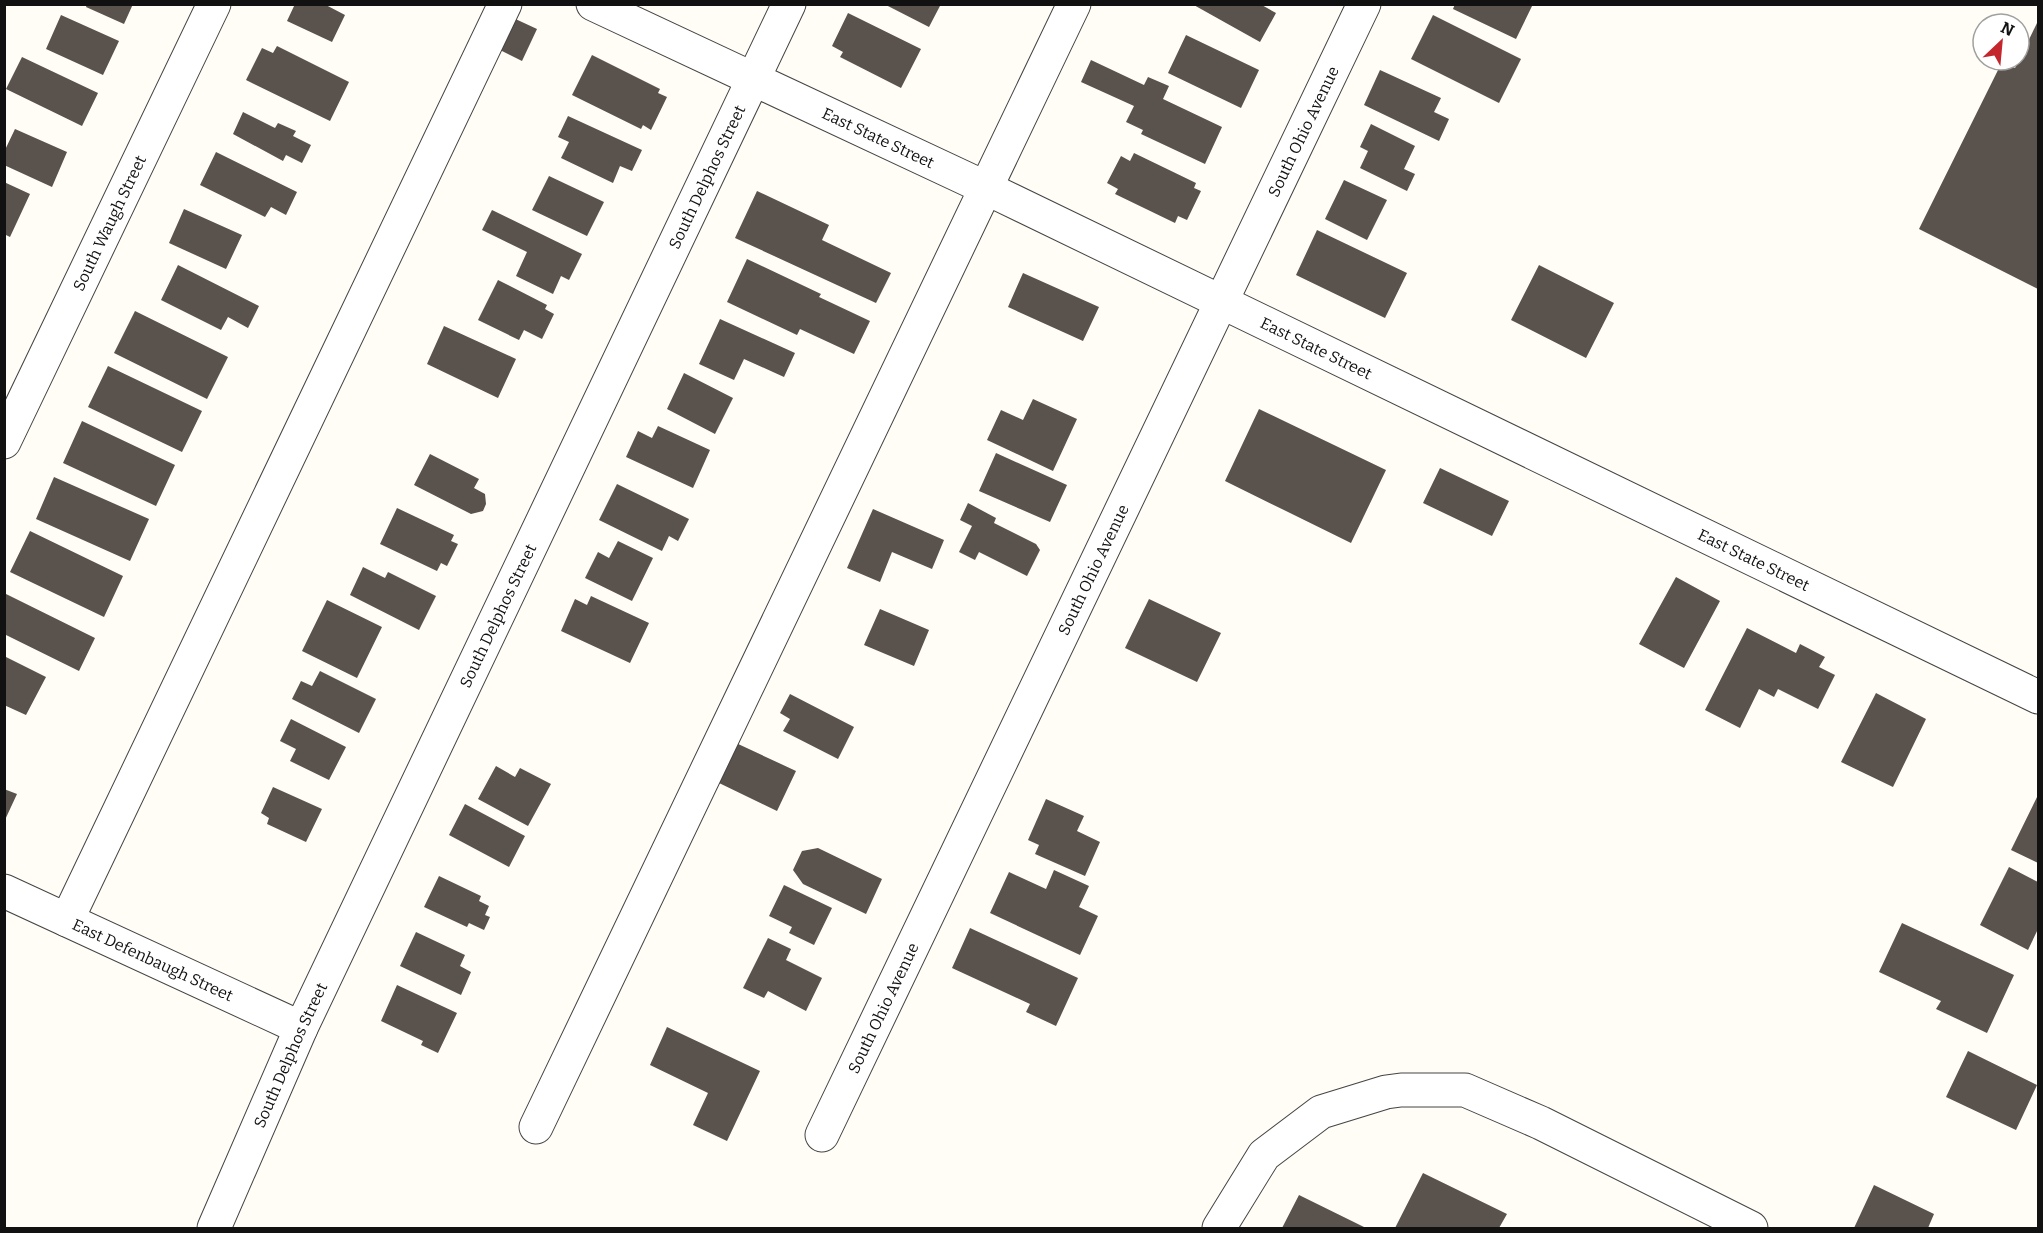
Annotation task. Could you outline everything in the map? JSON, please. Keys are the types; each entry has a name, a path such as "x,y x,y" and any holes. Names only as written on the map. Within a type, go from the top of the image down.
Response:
{"street":[{"name":"South Waugh Street","path":"4,442 214,4"},
{"path":"67,920 505,4"},
{"name":"East State Street","path":"593,4 986,188 2038,697"},
{"name":"South Delphos Street","path":"214,1228 301,1028 789,4"},
{"path":"536,1127 1074,4"},
{"name":"South Ohio Avenue","path":"822,1135 1364,4"},
{"name":"East Defenbaugh Street","path":"4,891 301,1028"},
{"path":"1220,1228 1264,1155 1322,1112 1386,1092 1401,1090 1465,1090 1541,1124 1751,1228"}],"building":[{"path":"87,4 133,4 124,24 86,7"},
{"path":"295,4 324,4 345,15 332,42 287,21"},
{"path":"884,4 941,4 929,27"},
{"path":"1192,4 1260,4 1276,13 1260,42"},
{"path":"1455,4 1533,4 1516,39 1453,9"},
{"path":"848,13 921,49 901,88 840,57 843,52 832,46"},
{"path":"61,15 119,41 103,75 46,49"},
{"path":"1433,15 1521,59 1499,103 1411,59"},
{"path":"509,16 537,29 522,61 494,47"},
{"path":"2038,21 2038,289 1919,229 1997,72 2031,72 2031,35"},
{"path":"1186,35 1259,70 1241,108 1168,73"},
{"path":"277,46 349,82 330,121 246,80 262,48 273,53"},
{"path":"592,55 660,89 658,93 667,97 651,130 643,125 641,129 572,95"},
{"path":"22,57 98,93 82,126 6,89"},
{"path":"1091,60 1144,85 1148,77 1169,86 1163,99 1222,127 1205,164 1141,134 1143,130 1126,122 1134,106 1081,82"},
{"path":"1380,70 1441,98 1434,112 1449,119 1439,141 1364,105"},
{"path":"243,112 275,128 278,123 296,131 293,136 311,145 302,163 286,155 283,161 233,134"},
{"path":"568,116 642,150 632,171 620,166 613,183 561,158 569,142 558,137"},
{"path":"1371,124 1415,146 1404,169 1415,174 1407,191 1360,168 1368,151 1360,147"},
{"path":"15,129 67,152 52,187 4,165 4,152"},
{"path":"216,152 297,192 286,215 271,207 265,217 200,185"},
{"path":"1134,153 1196,183 1194,188 1201,191 1187,220 1178,216 1175,223 1115,194 1118,189 1107,183 1121,156 1130,161"},
{"path":"549,176 604,202 587,236 532,210"},
{"path":"1344,180 1387,200 1367,240 1325,219"},
{"path":"4,182 30,194 10,237 4,234"},
{"path":"757,191 829,225 822,240 891,273 876,303 735,238"},
{"path":"184,209 242,235 226,269 169,243"},
{"path":"492,210 582,254 569,280 561,276 553,294 516,276 527,252 482,230"},
{"path":"1317,230 1407,273 1385,318 1296,275"},
{"path":"747,259 821,294 819,297 870,321 854,354 800,329 797,335 727,302"},
{"path":"178,265 259,306 248,328 228,317 221,330 161,300"},
{"path":"1539,265 1614,303 1586,358 1511,320"},
{"path":"1023,273 1099,307 1083,341 1008,307"},
{"path":"498,280 547,305 545,309 554,314 542,339 524,330 519,340 478,320"},
{"path":"135,311 228,357 207,399 114,353"},
{"path":"720,319 795,353 784,377 744,359 734,380 699,364"},
{"path":"444,326 516,359 498,398 427,364"},
{"path":"108,366 202,411 182,452 88,407"},
{"path":"684,373 733,398 715,434 667,409"},
{"path":"1033,399 1077,419 1053,471 987,440 1001,410 1023,420"},
{"path":"1259,409 1386,470 1351,543 1225,481"},
{"path":"82,421 175,465 156,506 63,463"},
{"path":"658,426 710,450 693,488 626,457 638,431 652,438"},
{"path":"996,453 1067,485 1050,522 979,491"},
{"path":"430,454 479,479 474,488 485,494 486,504 483,511 471,514 414,485"},
{"path":"1440,468 1509,501 1492,536 1423,503"},
{"path":"54,477 149,519 130,561 36,519"},
{"path":"617,484 689,519 678,541 669,536 662,551 599,520"},
{"path":"968,503 996,518 994,523 1036,544 1040,550 1027,576 979,552 975,560 959,552 972,526 960,520"},
{"path":"397,508 454,535 451,541 458,544 447,566 441,563 437,571 380,544"},
{"path":"873,509 944,540 932,569 892,552 880,582 847,568"},
{"path":"30,531 123,576 104,617 10,572"},
{"path":"618,541 653,558 632,601 585,578 598,552 609,558"},
{"path":"363,567 385,578 388,572 436,596 419,630 350,595"},
{"path":"1676,577 1720,601 1684,668 1639,644"},
{"path":"4,593 95,638 79,671 4,634"},
{"path":"591,596 649,623 630,663 561,631 575,599 587,605"},
{"path":"1149,599 1221,633 1197,682 1125,648"},
{"path":"327,600 382,627 357,678 302,651"},
{"path":"880,609 929,630 914,666 864,645"},
{"path":"1747,628 1796,653 1800,644 1825,657 1819,667 1835,675 1818,709 1778,689 1774,697 1759,689 1740,728 1705,710"},
{"path":"4,656 46,677 26,715 4,705"},
{"path":"320,671 376,699 359,733 292,699 301,681 312,686"},
{"path":"1876,693 1926,719 1893,787 1841,762"},
{"path":"790,694 854,727 838,759 783,731 790,719 780,713"},
{"path":"291,719 346,747 329,780 290,761 296,749 280,741"},
{"path":"736,743 796,771 777,811 717,782"},
{"path":"496,766 515,777 520,768 551,784 528,826 478,799"},
{"path":"273,787 322,809 306,842 267,824 269,818 261,813"},
{"path":"4,789 17,794 4,822"},
{"path":"2038,795 2038,863 2011,850"},
{"path":"1046,799 1084,816 1077,831 1100,842 1085,876 1035,854 1039,845 1028,840"},
{"path":"465,804 525,836 509,867 449,835"},
{"path":"818,848 882,879 866,914 803,884 793,870 802,851"},
{"path":"2009,867 2038,882 2038,929 2028,950 1980,925"},
{"path":"1054,870 1089,886 1079,907 1098,916 1080,955 990,913 1009,872 1046,889"},
{"path":"439,876 481,896 479,901 489,906 485,915 490,917 484,930 469,923 467,927 424,907"},
{"path":"784,885 832,908 814,945 789,933 792,927 769,916"},
{"path":"1902,923 2014,975 1987,1033 1936,1009 1941,1001 1879,972"},
{"path":"970,928 1078,978 1056,1026 1026,1012 1030,1004 952,968"},
{"path":"416,932 465,955 460,966 471,972 461,995 400,966"},
{"path":"768,938 791,949 786,960 822,978 806,1011 768,991 764,998 743,988"},
{"path":"397,985 457,1013 438,1053 421,1045 423,1041 381,1021"},
{"path":"667,1027 760,1071 727,1141 693,1125 708,1093 650,1065"},
{"path":"1968,1051 2037,1085 2016,1130 1946,1097"},
{"path":"1423,1173 1507,1214 1499,1228 1395,1228"},
{"path":"1874,1185 1934,1214 1928,1228 1854,1228"},
{"path":"1299,1195 1366,1228 1282,1228"}]}
